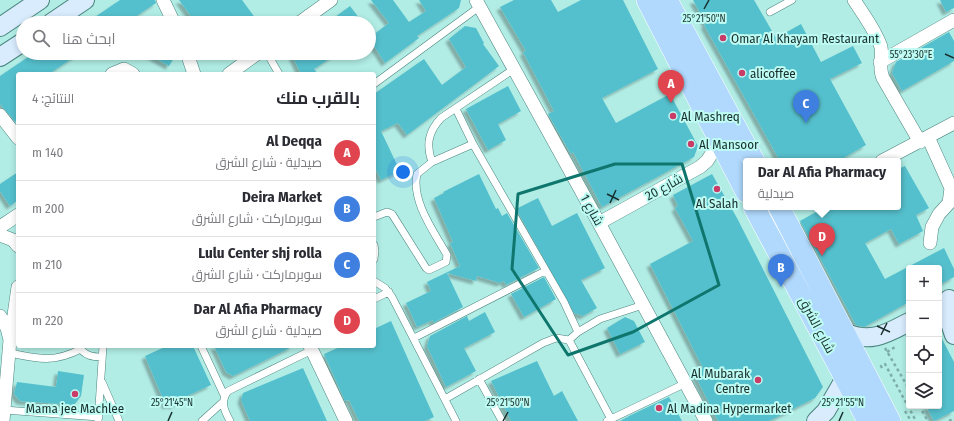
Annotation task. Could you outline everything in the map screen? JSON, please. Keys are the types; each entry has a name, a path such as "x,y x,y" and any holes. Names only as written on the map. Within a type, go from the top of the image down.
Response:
{"main road":[{"path":"635,0 655,34 682,47"},
{"path":"647,0 682,47 752,158"},
{"path":"667,0 682,47 719,142 743,186"},
{"path":"682,47 683,0"},
{"name":"شارع الشرق","path":"756,210 868,421"},
{"name":"شارع الشرق","path":"784,210 844,332 897,414"}],"street":[{"path":"16,16 40,0"},
{"path":"62,16 86,0"},
{"path":"163,0 171,16"},
{"path":"309,16 331,0"},
{"path":"854,0 879,42 881,48 880,73 924,139 952,188 949,203 939,214 932,227 930,243"},
{"name":"شارع 1","path":"477,3 599,223 706,421"},
{"path":"0,27 16,16"},
{"path":"880,62 954,20"},
{"path":"0,57 16,47"},
{"path":"189,60 193,72"},
{"path":"232,72 248,60"},
{"path":"117,72 124,69 129,72"},
{"path":"0,114 16,135"},
{"path":"888,158 954,123"},
{"name":"شارع 20","path":"599,223 700,167 710,157 719,142"},
{"path":"0,227 16,216"},
{"path":"0,234 13,240 16,244"},
{"path":"7,355 16,299"},
{"path":"948,300 948,317 954,334"},
{"path":"0,316 7,328 7,355 3,415"},
{"path":"844,332 864,339 878,336 906,323"},
{"path":"311,348 346,421"},
{"path":"821,420 845,378"}],"lane":[{"path":"770,12 792,0"},
{"path":"376,82 477,3"},
{"path":"271,60 278,72"},
{"path":"432,162 428,144 430,134 440,118 456,109 514,68"},
{"path":"456,109 473,144 544,271 564,302 578,332"},
{"path":"376,217 387,212 392,214 426,268 429,270 446,262 446,255 424,212 416,192 415,183 417,174 432,162 473,144"},
{"path":"414,338 544,271"},
{"path":"376,282 389,292 456,421"},
{"path":"376,298 389,292"},
{"path":"569,340 578,332 600,319 643,305"},
{"path":"445,399 549,340 556,338 569,340"},
{"path":"569,340 609,420 686,383"},
{"path":"7,355 40,360 54,359 68,356 80,348 87,355 102,357"},
{"path":"3,415 98,419 103,348"},
{"path":"202,348 224,399 223,408 230,421"},
{"path":"202,421 234,388 311,348"},
{"path":"479,379 502,421"},
{"path":"101,380 119,421"}],"path":[{"path":"878,336 906,384"},
{"path":"884,373 881,366 884,364 916,421"},
{"path":"921,409 928,421"},
{"path":"897,414 911,421"},
{"path":"949,421 954,418"}],"highlighted area":[{"path":"615,164 682,164 719,285 633,332 568,355 512,269 518,194"}],"building":[{"path":"120,0 155,0 156,3 136,16 96,16"},
{"path":"179,0 242,0 254,16 191,16"},
{"path":"371,0 393,0 409,22 426,11 419,0 461,0 459,8 417,36 419,38 385,63 376,49 376,33 389,23"},
{"path":"514,0 551,0 558,12 581,0 623,0 658,69 602,98 616,123 670,94 698,146 694,157 602,207 573,152 571,154 548,114 554,111 523,52 526,51 500,7"},
{"path":"693,0 754,0 776,38 801,24 821,62 853,46 862,63 830,79 866,145 843,158 778,158 704,25 706,24"},
{"path":"940,0 954,0 954,8 946,12"},
{"path":"350,6 358,16 336,16"},
{"path":"465,26 476,28 484,43 483,44 499,66 407,135 398,123 381,131 400,171 381,180 376,169 376,93 424,59 442,85 466,67 449,39"},
{"path":"949,32 954,41 954,61 902,91 892,73 896,62"},
{"path":"24,60 70,60 52,72 16,72 16,123 0,104 0,76"},
{"path":"158,60 173,60 169,66"},
{"path":"294,60 328,60 314,69 316,72 300,72"},
{"path":"508,86 521,111 498,124 506,140 488,150 466,109"},
{"path":"905,166 929,208 916,215 923,231 899,244 891,229 865,243 885,279 906,268 906,304 864,327 856,325 800,221 820,210 901,210 901,168"},
{"path":"16,173 16,202 10,206 0,191 0,184"},
{"path":"479,174 496,209 498,208 502,216 507,213 539,268 506,285 504,281 500,283 477,276 476,281 447,273 463,307 433,323 433,320 417,327 406,303 431,291 427,282 460,266 450,243 453,242 434,198"},
{"path":"712,174 737,218 823,387 815,398 769,421 718,421 694,373 703,368 650,264 693,241 675,208 678,206 673,195"},
{"path":"538,198 552,226 577,213 605,268 581,280 597,308 583,316 574,313 516,209"},
{"path":"944,248 954,269 954,277 942,283 942,265 912,265"},
{"path":"544,277 556,299 524,317 511,294"},
{"path":"485,312 495,332 464,348 476,371 446,387 427,346 430,336 467,316 469,321"},
{"path":"625,317 634,321 645,342 620,354 607,328"},
{"path":"391,321 434,417 425,421 359,421 349,400 345,401 324,354 338,348 376,348 376,328"},
{"path":"942,339 954,362 954,411 934,421 928,409 942,409"},
{"path":"163,348 194,348 211,385 187,396 187,398 172,406 171,404 166,406 145,356"},
{"path":"215,348 290,348 233,376 226,372"},
{"path":"537,361 554,396 562,391 578,421 511,421 491,381"},
{"path":"303,368 327,421 250,421 241,400 243,393"},
{"path":"58,371 84,375 81,396 74,405 20,401 14,394 17,382 56,387"},
{"name":"Al Madina Hypermarket","path":"669,397 682,421 620,421 631,415"}],"place":[{"name":"Omar Al Khayam Restaurant","path":"723,38"},
{"name":"alicoffee","path":"742,73"},
{"name":"Al Deqqa","path":"671,103"},
{"name":"Al Mashreq","path":"673,116"},
{"name":"Lulu Center shj rolla","path":"806,123"},
{"name":"Al Mansoor","path":"691,144"},
{"name":"Al Salah","path":"717,189"},
{"name":"Dar Al Afia Pharmacy","path":"822,256"},
{"name":"Deira Market","path":"781,287"},
{"name":"Al Mubarak Centre","path":"758,380"},
{"name":"Mama jee Machlee","path":"75,394"},
{"name":"Al Madina Hypermarket","path":"659,408"}]}
